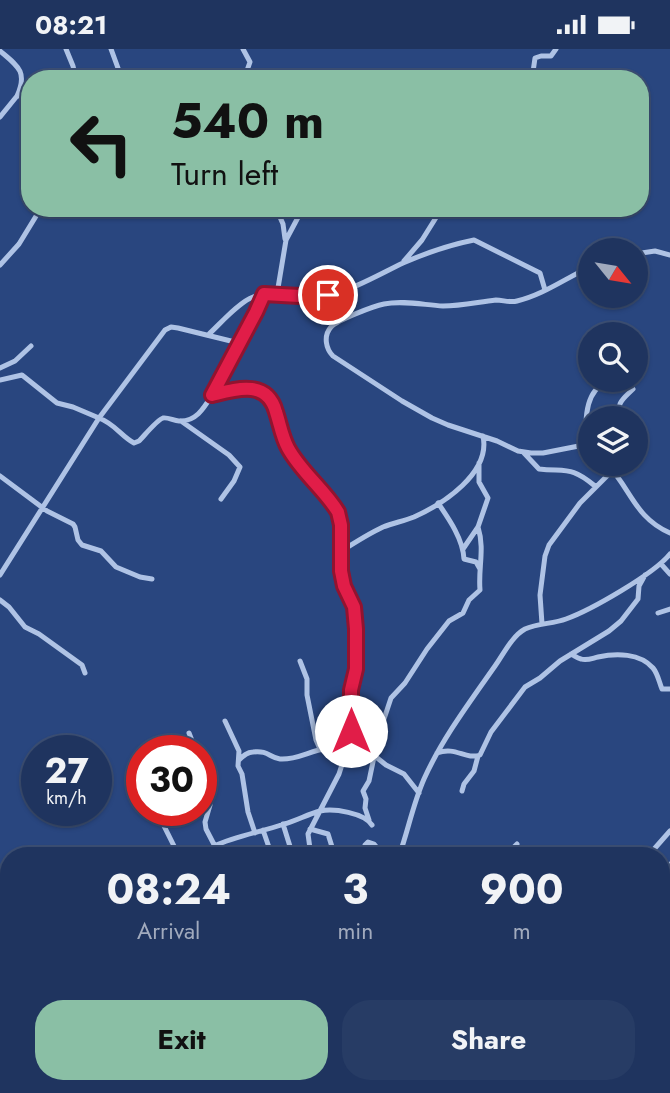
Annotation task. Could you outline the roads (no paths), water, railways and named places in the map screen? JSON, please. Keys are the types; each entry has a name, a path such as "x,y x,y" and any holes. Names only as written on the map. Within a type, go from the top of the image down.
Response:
{"street":[{"path":"66,49 74,70"},
{"path":"111,49 119,70"},
{"path":"243,49 250,62 247,70"},
{"path":"533,70 535,58 551,56 556,49"},
{"path":"0,51 21,72"},
{"path":"0,117 18,96 21,87"},
{"path":"0,265 19,244 36,217"},
{"path":"280,217 286,240"},
{"path":"277,294 286,240 298,217"},
{"path":"402,264 436,217"},
{"path":"208,335 249,299 264,294 317,297 351,289 433,250 474,240 540,273 545,290"},
{"path":"648,252 670,255"},
{"path":"578,273 515,302 500,300 446,306 401,302 383,304 341,321 330,328 326,336 327,349 333,356 402,401 448,425 524,453 543,453 578,446"},
{"path":"0,380 22,375 57,404 73,407 113,424 134,443 160,419 181,421 193,419 197,415 212,395 264,294"},
{"path":"0,575 99,418 165,330 178,328 239,343"},
{"path":"0,359 2,367 19,358 31,345"},
{"path":"212,395 248,388 262,392 270,398 287,447 338,512 341,525 343,581 354,607 356,629 356,669 351,690 352,722 348,750 340,774 310,829 310,847"},
{"path":"619,406 630,392"},
{"path":"181,421 229,455 240,467 221,499"},
{"path":"340,552 376,530 413,517 461,488 484,451 483,436"},
{"path":"524,453 539,469 570,470 579,473 595,486"},
{"path":"463,548 478,527 488,498 480,482 479,462"},
{"path":"0,476 43,508 73,524 79,543 101,551 116,567 152,579"},
{"path":"542,624 540,595 547,550 580,503 606,476"},
{"path":"617,476 640,513 670,533"},
{"path":"438,503 463,548 465,560 476,562 480,569"},
{"path":"348,750 373,745 378,740 391,698 405,683 449,621 463,613 469,600 480,590 482,545 478,527"},
{"path":"402,847 419,793 437,753 514,639 524,630 579,614 645,575 670,554"},
{"path":"661,564 670,574"},
{"path":"462,791 491,732 519,694 571,654 621,621 638,599 639,586 645,575"},
{"path":"0,600 25,627 82,665 85,673"},
{"path":"658,613 670,609"},
{"path":"571,654 586,660 619,654 638,659 654,670 662,689 670,689"},
{"path":"300,661 307,679 314,734 320,749"},
{"path":"225,721 239,751 238,767 242,774 248,812 255,833"},
{"path":"206,826 215,846 322,811 352,813 371,823 366,812 363,791 369,781 375,757 373,745"},
{"path":"239,760 252,752 266,752 280,759 294,758 320,749 348,750 375,757 404,774 419,793"},
{"path":"437,753 450,750 478,756"},
{"path":"283,824 290,847"},
{"path":"164,826 174,847"},
{"path":"310,829 330,836 332,847"},
{"path":"263,830 269,847"},
{"path":"656,847 670,831"},
{"path":"514,847 517,844"}]}
